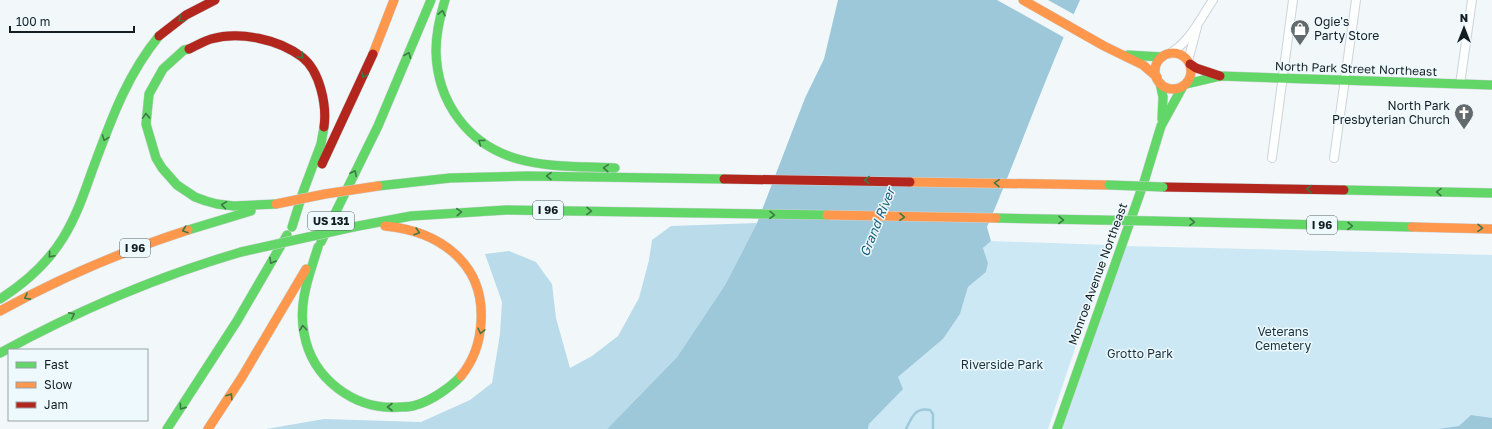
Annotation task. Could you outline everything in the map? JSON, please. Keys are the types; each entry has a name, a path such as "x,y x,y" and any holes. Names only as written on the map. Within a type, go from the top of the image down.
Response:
{"main road":[{"path":"0,299 13,291 36,272 55,250 70,228 120,99 131,75 146,53 162,34 183,17 215,0"},
{"name":"US 131","path":"167,429 238,321 292,227 336,136 371,58 394,0"},
{"name":"US 131","path":"208,429 242,377 318,247 378,126 431,0"},
{"path":"445,0 436,47 437,68 440,84 453,113 467,131 484,144 499,153 528,161 638,170 686,178"},
{"path":"1023,0 1082,34 1123,55 1143,65 1168,88 1173,89 1184,85 1190,75 1189,63 1180,55 1123,55"},
{"path":"276,204 227,206 202,200 178,186 165,172 156,159 150,144 146,126 145,108 148,95 153,81 164,62 182,44 196,36 213,30 229,27 244,28 268,34 281,40 298,52 310,67 317,80 322,93 325,110 324,131 320,148 306,182 292,227"},
{"path":"1158,80 1157,65 1166,55"},
{"name":"North Park Street Northeast","path":"1189,63 1196,68 1220,76 1492,85"},
{"name":"North Park Street Northeast","path":"1184,85 1220,76"},
{"name":"Monroe Avenue Northeast","path":"1158,80 1163,97 1161,126"},
{"name":"Monroe Avenue Northeast","path":"1056,429 1144,182 1161,126 1184,85"},
{"name":"I 96","path":"0,311 61,279 114,256 162,238 276,204 325,194 378,186 450,178 501,176 744,178 1492,193"},
{"name":"I 96","path":"0,353 76,313 198,263 353,226 411,216 506,210 1153,221 1492,229"},
{"path":"318,247 304,292 302,311 304,340 314,363 328,382 343,393 363,403 388,408 414,406 441,394 461,377 476,352 483,321 479,295 473,277 465,262 452,250 421,233 396,226 365,225"},
{"path":"10,349 22,341"},
{"path":"0,357 8,351"}],"street":[{"path":"1166,55 1178,49 1199,22 1213,0"},
{"path":"1272,158 1293,0"},
{"path":"1334,158 1356,0"},
{"path":"1460,84 1472,0"},
{"path":"1189,63 1199,22"}],"green space":[{"name":"Riverside Park","path":"991,241 1107,245 1091,301 1048,429 868,429 869,424 902,389 897,378 943,339 960,314 968,287 986,272 988,263 983,248"},
{"name":"Veterans Cemetery","path":"1126,246 1492,255 1492,429 1060,429"}],"shaded area":[{"path":"757,223 725,285 677,357 607,429 266,429 324,419 421,422 470,400 492,383 500,334 502,302 485,254 509,251 536,262 552,284 556,318 570,368 592,356 618,336 639,298 649,260 652,240 671,226"}],"water":[{"name":"Grand River","path":"838,0 1080,0 987,227 991,241 983,248 988,263 986,272 968,287 960,314 943,339 898,377 903,389 869,424 868,429 607,429 677,357 725,285 757,223 805,98 824,59"},
{"path":"1471,415 1492,418 1492,429 1438,429 1459,426"}],"pier":[{"path":"997,0 1048,0 1075,15 1065,38"}],"waterway":[{"path":"906,429 915,414 925,409 930,410 933,414 933,429"}],"traffic: fast":[{"path":"321,242 378,126 431,0"},
{"path":"445,0 437,38 436,51 438,70 442,87 449,104 470,132 484,143 500,152 530,162 566,166 615,168"},
{"path":"0,299 43,265 63,238 72,222 120,100 137,67 159,36"},
{"path":"189,49 184,50 163,69 149,94 146,124 156,158 162,168 177,185 195,197 217,204 234,206 276,204"},
{"path":"1128,55 1162,57"},
{"path":"1186,84 1220,76 1492,85"},
{"path":"1160,83 1163,97 1162,119"},
{"path":"1057,429 1144,182 1161,126 1183,86"},
{"path":"292,227 321,144 324,127"},
{"path":"378,186 450,178 527,176 724,179"},
{"path":"1109,185 1163,187"},
{"path":"1344,190 1492,193"},
{"path":"353,227 411,216 506,210 827,215"},
{"path":"188,230 251,211"},
{"path":"996,218 1099,220"},
{"path":"1099,220 1153,221"},
{"path":"1153,221 1412,227"},
{"path":"241,252 353,227"},
{"path":"167,429 237,321 287,235"},
{"path":"318,247 303,300 302,311 304,333 309,350 316,365 326,378 338,389 368,404 384,407 408,407 422,403 434,397 461,376"},
{"path":"0,353 58,323 118,296 178,272 241,252"}],"traffic: slow":[{"path":"373,54 394,0"},
{"path":"1023,0 1104,46 1143,65 1157,77"},
{"path":"1173,53 1183,56 1188,61 1191,71 1188,81 1183,86 1173,89 1163,86 1158,81 1155,71 1158,61 1163,56 1173,53"},
{"path":"910,182 1109,185"},
{"path":"276,204 325,194 378,186"},
{"path":"827,215 996,218"},
{"path":"385,226 405,229 440,243 455,254 467,267 475,283 480,301 481,322 476,350 466,370 461,376"},
{"path":"1412,227 1492,229"},
{"path":"0,311 46,287 92,266 188,230"},
{"path":"208,429 242,377 306,269"}],"traffic: jam":[{"path":"159,36 186,15 215,0"},
{"path":"189,49 211,39 234,36 258,38 282,45 302,57 308,63 318,80 323,99 325,118 324,127"},
{"path":"322,164 373,54"},
{"path":"1190,64 1196,68 1220,76"},
{"path":"724,179 910,182"},
{"path":"1163,187 1344,190"}],"place":[{"name":"Ogie's Party Store","path":"1300,46"},
{"name":"North Park Presbyterian Church","path":"1464,130"}],"park label":[{"name":"Grotto Park","path":"1140,354"}]}
